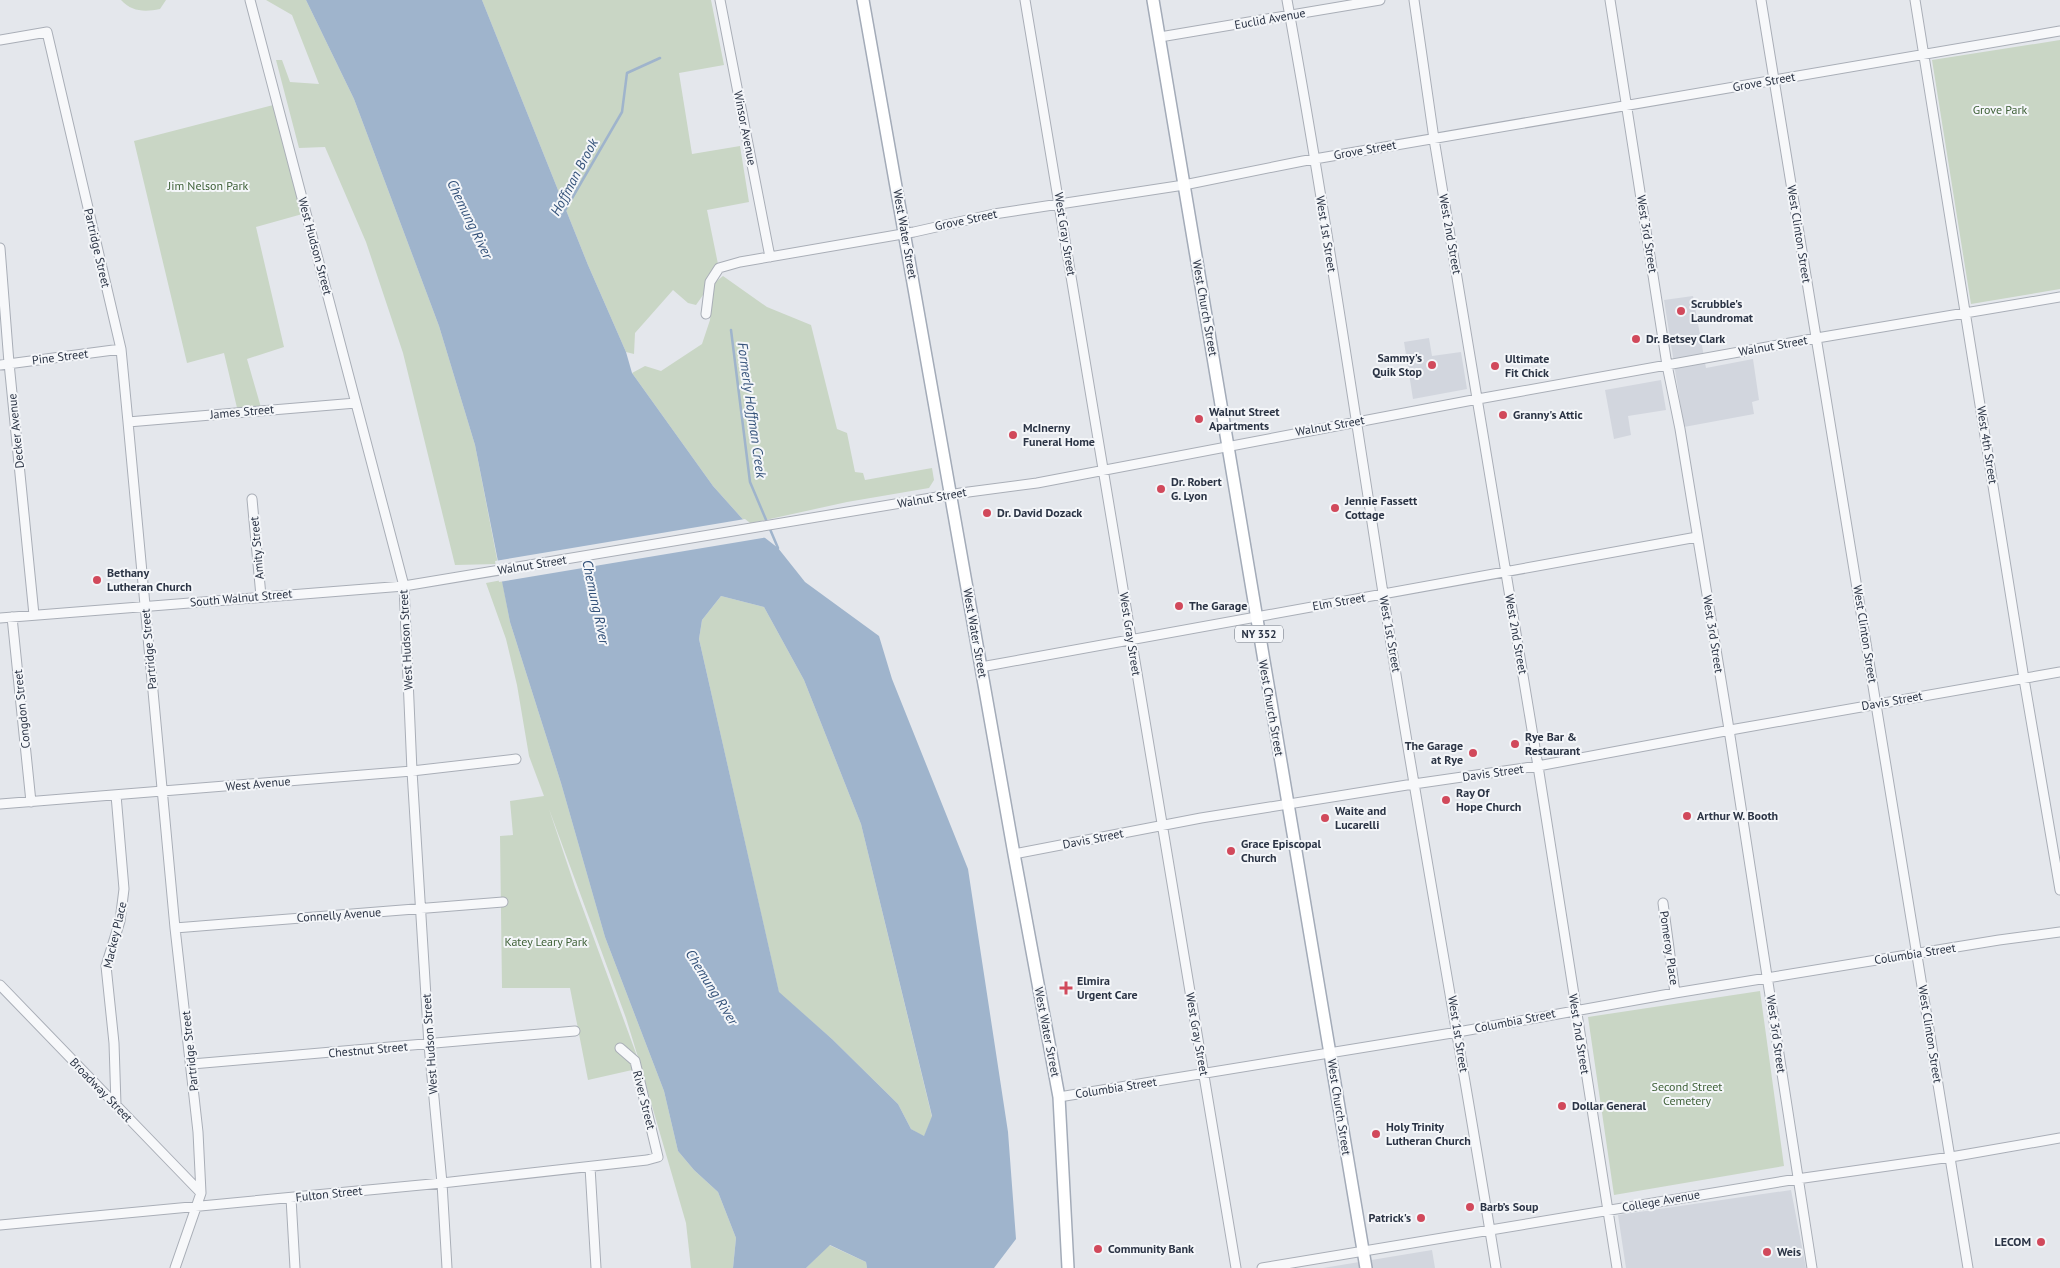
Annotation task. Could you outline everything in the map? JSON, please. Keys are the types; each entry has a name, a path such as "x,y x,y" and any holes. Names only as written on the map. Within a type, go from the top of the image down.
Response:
{"main road":[{"name":"West Water Street","path":"863,0 1014,854 1060,1097 1068,1268"},
{"name":"West Church Street","path":"1153,0 1366,1268"}],"street":[{"name":"West Hudson Street","path":"250,0 404,586 412,771 429,1045 442,1183 447,1268"},
{"name":"Winsor Avenue","path":"720,0 770,257"},
{"name":"West Gray Street","path":"1025,0 1236,1268"},
{"name":"West 1st Street","path":"1287,0 1357,421 1383,594 1458,1032 1496,1268"},
{"name":"Euclid Avenue","path":"1160,37 1380,0"},
{"name":"West 2nd Street","path":"1414,0 1434,139 1538,766 1617,1268"},
{"name":"West 3rd Street","path":"1610,0 1667,365 1680,429 1729,730 1812,1268"},
{"name":"West Clinton Street","path":"1761,0 1968,1268"},
{"name":"West 4th Street","path":"1915,0 2024,679 2060,890"},
{"name":"Grove Street","path":"706,314 710,282 719,268 740,262 905,233 994,214 1184,185 1314,159 2060,31"},
{"name":"Partridge Street","path":"0,40 47,32 121,349 175,928 192,1064 201,1194 175,1268"},
{"name":"Decker Avenue","path":"0,248 5,364 34,615"},
{"name":"Walnut Street","path":"482,573 952,495 1038,483 1357,421 1817,338 2060,297"},
{"name":"Pine Street","path":"5,364 121,349"},
{"name":"James Street","path":"128,422 356,403"},
{"name":"Amity Street","path":"252,499 261,596"},
{"name":"Elm Street","path":"981,667 1697,537"},
{"name":"South Walnut Street","path":"0,618 404,586 482,573"},
{"name":"Congdon Street","path":"12,618 31,802"},
{"name":"Davis Street","path":"1014,854 1288,804 1538,766 1729,730 2060,672"},
{"name":"West Avenue","path":"0,804 412,771 516,759"},
{"name":"Mackey Place","path":"116,795 124,889 120,920 106,966 114,1043 116,1105"},
{"name":"Connelly Avenue","path":"175,928 503,902"},
{"name":"Pomeroy Place","path":"1662,903 1675,994"},
{"name":"Columbia Street","path":"1060,1097 1458,1032 1575,1010 2060,932"},
{"name":"Broadway Street","path":"0,986 201,1194"},
{"name":"Chestnut Street","path":"192,1064 575,1031"},
{"name":"River Street","path":"620,1048 635,1061 658,1157"},
{"name":"College Avenue","path":"1262,1268 1797,1178 1950,1157 2060,1138"},
{"name":"Fulton Street","path":"0,1225 442,1183 590,1167 658,1157"},
{"path":"590,1167 596,1268"},
{"path":"291,1198 295,1268"}],"shaded area":[{"path":"1693,296 1706,368 1753,359 1759,400 1752,402 1754,414 1684,427 1664,300"},
{"path":"1429,338 1432,356 1461,352 1467,389 1413,399 1404,342"},
{"path":"1661,380 1666,410 1628,416 1631,435 1614,439 1605,390"},
{"path":"1791,1190 1806,1268 1626,1268 1618,1215"},
{"path":"1432,1250 1435,1268 1323,1268"}],"green space":[{"path":"121,0 166,0 160,9 144,11 134,9"},
{"path":"266,0 306,0 354,99 439,326 475,445 498,564 455,565 403,353 366,242 325,147 299,148 276,60 282,60 290,82 319,84 292,15"},
{"path":"482,0 711,0 724,65 679,73 692,154 740,146 749,202 707,210 718,264 708,275 703,295 696,305 688,303 673,290 635,333 634,354 626,352 588,265"},
{"name":"Grove Park","path":"2060,40 2060,289 1971,304 1932,60"},
{"name":"Jim Nelson Park","path":"277,104 306,213 256,227 284,347 247,359 262,411 238,412 224,353 187,363 134,141"},
{"path":"723,276 767,307 811,325 837,429 847,433 855,472 863,473 865,480 932,468 934,480 929,488 847,502 747,524 713,486 632,373 645,366 661,371 702,344 710,320 714,283"},
{"name":"Katey Leary Park","path":"502,580 510,622 561,783 605,937 664,1091 678,1151 694,1170 718,1192 736,1238 733,1268 691,1268 686,1223 641,1068 588,1080 570,988 502,988 500,836 513,835 510,801 544,796 529,756 517,685 506,639 486,583","holes":["549,809 626,1018 641,1067 575,887"]},
{"path":"721,596 764,607 804,680 861,824 932,1117 924,1137 911,1129 898,1104 832,1039 779,993 699,639 702,620"},
{"name":"Second Street Cemetery","path":"1760,991 1784,1166 1614,1195 1588,1017"},
{"path":"829,1245 866,1262 867,1268 806,1268"}],"water":[{"name":"Chemung River","path":"306,0 482,0 588,265 626,352 632,373 713,486 747,524 778,548 805,582 879,636 892,679 968,869 1008,1132 1016,1239 994,1268 867,1268 866,1262 830,1245 806,1268 733,1268 736,1238 718,1192 694,1170 678,1151 664,1091 605,937 561,783 510,622 475,445 439,326 354,99","holes":["721,596 764,607 804,680 861,824 932,1116 924,1136 911,1129 898,1104 832,1039 779,992 699,639 702,620"]}],"pier":[{"path":"745,519 768,537 499,582 495,561"}],"waterway":[{"name":"Hoffman Brook","path":"564,212 622,112 627,73 660,58"},
{"name":"Formerly Hoffman Creek","path":"731,330 750,482 778,548"}],"place":[{"name":"Scrubble's Laundromat","path":"1681,311"},
{"name":"Dr. Betsey Clark","path":"1636,339"},
{"name":"Sammy's Quik Stop","path":"1432,365"},
{"name":"Ultimate Fit Chick","path":"1495,366"},
{"name":"Granny's Attic","path":"1503,415"},
{"name":"Walnut Street Apartments","path":"1199,419"},
{"name":"McInerny Funeral Home","path":"1013,435"},
{"name":"Dr. Robert G. Lyon","path":"1161,489"},
{"name":"Jennie Fassett Cottage","path":"1335,508"},
{"name":"Dr. David Dozack","path":"987,513"},
{"name":"Bethany Lutheran Church","path":"97,580"},
{"name":"The Garage","path":"1179,606"},
{"name":"Rye Bar & Restaurant","path":"1515,744"},
{"name":"The Garage at Rye","path":"1473,753"},
{"name":"Ray Of Hope Church","path":"1446,800"},
{"name":"Arthur W. Booth","path":"1687,816"},
{"name":"Waite and Lucarelli","path":"1325,818"},
{"name":"Grace Episcopal Church","path":"1231,851"},
{"name":"Elmira Urgent Care","path":"1066,988"},
{"name":"Dollar General","path":"1562,1106"},
{"name":"Holy Trinity Lutheran Church","path":"1376,1134"},
{"name":"Barb’s Soup","path":"1470,1207"},
{"name":"Patrick's","path":"1421,1218"},
{"name":"LECOM","path":"2041,1242"},
{"name":"Community Bank","path":"1098,1249"},
{"name":"Weis","path":"1767,1252"}]}
